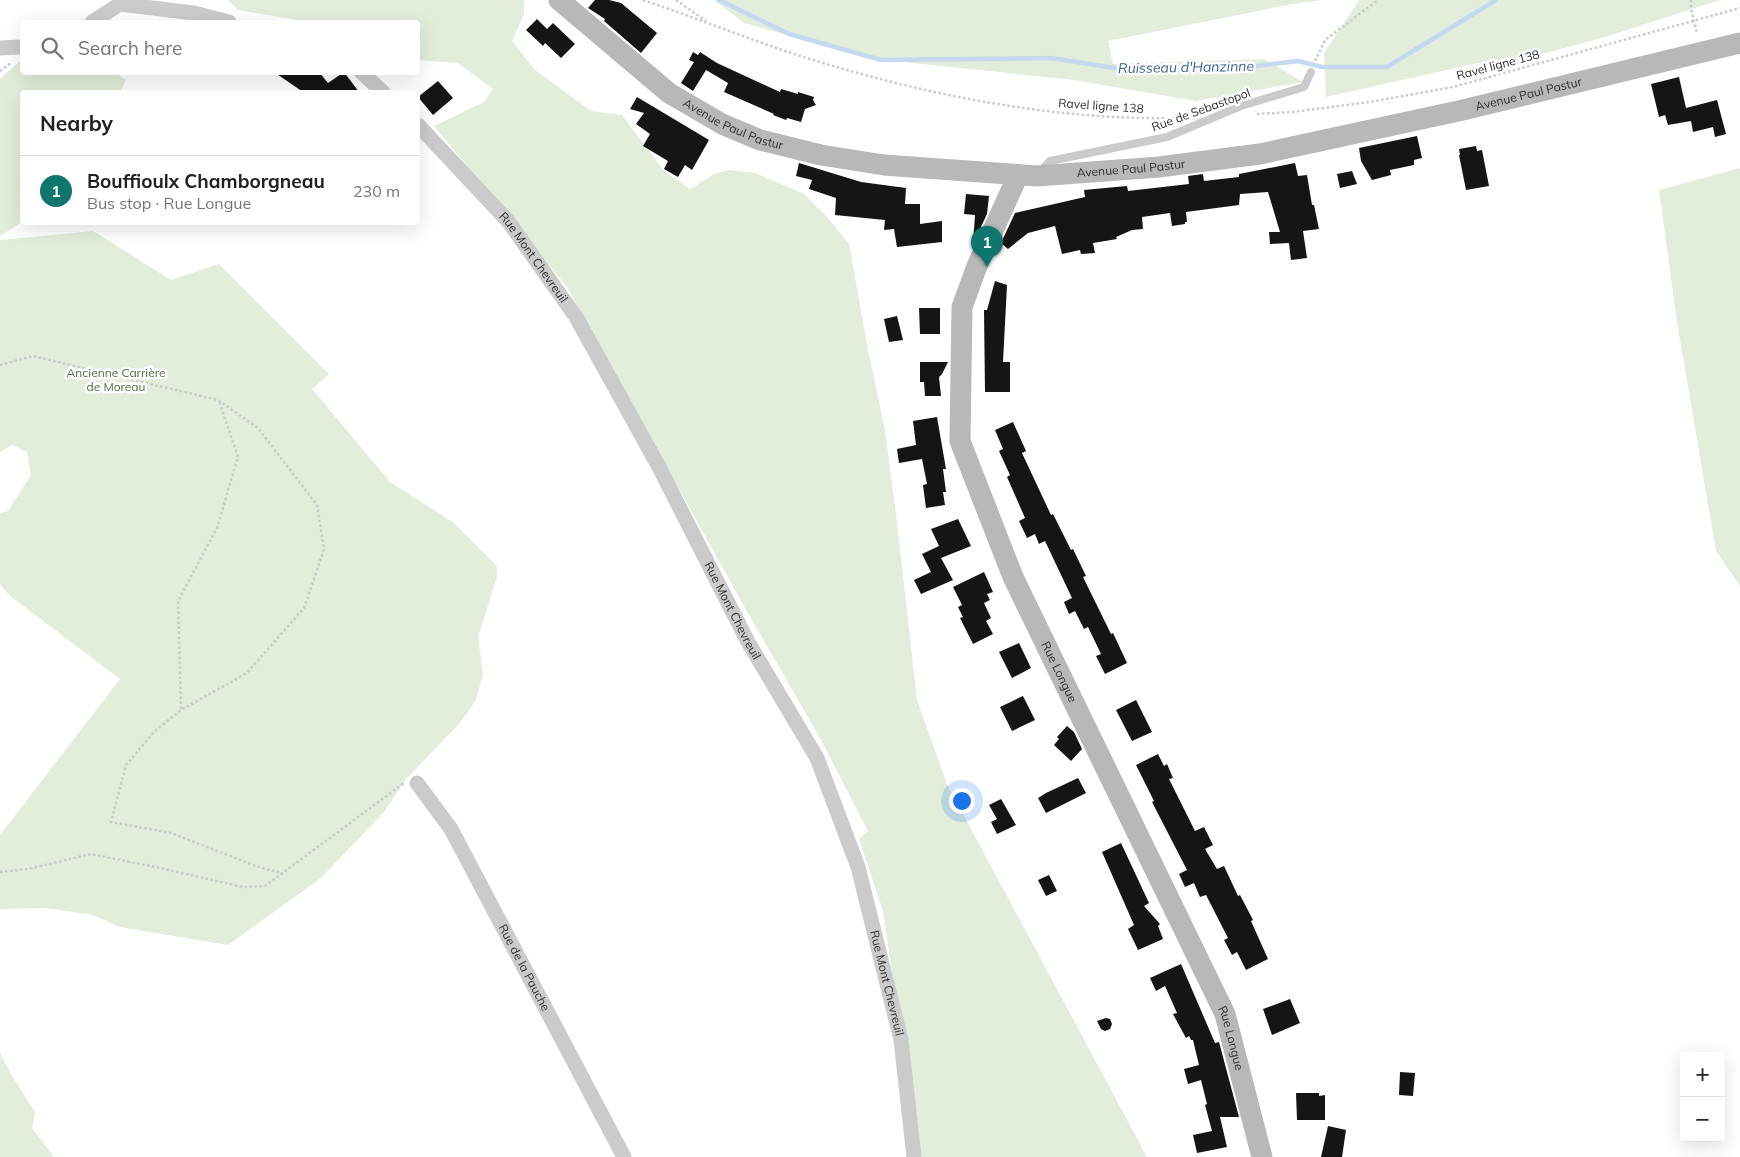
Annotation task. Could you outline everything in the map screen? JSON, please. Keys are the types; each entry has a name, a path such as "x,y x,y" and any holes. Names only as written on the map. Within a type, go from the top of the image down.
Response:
{"main road":[{"name":"Avenue Paul Pastur","path":"559,0 670,93 722,124 760,140 821,155 884,165 1028,175 1159,167 1260,154 1463,110 1740,43"},
{"name":"Rue Longue","path":"1028,175 977,266 962,307 960,441 1013,577 1225,1014 1262,1157"}],"street":[{"path":"95,20 120,4 194,13 221,20"},
{"path":"0,48 20,47"},
{"path":"364,75 381,90"},
{"name":"Rue Mont Chevreuil","path":"420,126 508,221 576,317 659,467 748,642 817,758 858,867 901,1040 914,1157"},
{"name":"Rue de la Pauche","path":"417,782 451,829 624,1157"}],"lane":[{"name":"Rue de Sebastopol","path":"1028,175 1050,161 1167,137 1241,106 1304,87 1311,72"}],"path":[{"name":"Ravel ligne 138","path":"643,0 783,50 901,85 1028,108 1096,116 1182,118"},
{"path":"676,0 710,24"},
{"path":"1317,57 1325,40 1378,0"},
{"path":"1692,0 1691,8 1702,53"},
{"name":"Ravel ligne 138","path":"1253,114 1292,112 1370,102 1453,87 1740,8"},
{"path":"0,366 34,356 218,400 258,428 317,506 324,550 304,608 247,672 181,710 155,730 126,765 111,822 171,834 261,868 282,873"},
{"path":"181,710 178,601 217,528 238,457 218,400"},
{"path":"0,872 28,869 91,854 243,887 265,886 402,783 417,782"}],"green space":[{"path":"228,0 524,0 524,14 512,41 535,70 591,111 622,115 664,171 690,189 714,174 729,170 755,173 804,194 826,216 849,244 885,430 917,700 947,784 1147,1157 919,1157 883,911 859,839 868,831 820,738 745,608 567,287 434,126 484,102 493,89 458,63 420,60 420,20 298,20 238,10"},
{"path":"714,0 1322,0 1293,4 1108,41 1113,64 1264,59 1303,82 1196,101 1074,80 874,59 744,23"},
{"path":"1359,0 1720,0 1605,37 1494,67 1478,63 1326,97 1324,53"},
{"path":"20,61 20,75 119,75 126,80 121,90 20,90 20,223 0,236 0,79"},
{"path":"1740,168 1740,586 1716,551 1677,322 1659,190"},
{"name":"Ancienne Carrière de Moreau","path":"93,231 171,280 219,264 329,374 312,389 390,482 454,523 497,566 497,577 478,637 483,674 476,700 460,723 406,779 384,812 321,878 228,945 120,927 93,915 46,908 0,909 0,835 120,679 10,596 0,584 0,513 8,511 31,475 27,452 12,445 0,452 0,240"},
{"path":"0,1053 35,1112 32,1128 54,1157 0,1157"}],"building":[{"path":"595,0 609,0 621,3 657,33 641,53 604,21 605,19 588,8"},
{"path":"537,19 547,29 553,23 575,44 561,58 545,43 543,46 526,30"},
{"path":"693,52 698,55 700,52 717,63 780,92 781,89 814,97 813,100 816,105 805,109 801,122 787,118 786,120 724,92 728,83 706,70 693,91 681,83 694,62 689,60"},
{"path":"278,75 321,75 328,83 340,75 346,75 358,90 300,90"},
{"path":"1679,77 1686,108 1717,100 1726,134 1715,137 1713,127 1693,132 1691,121 1668,125 1665,115 1659,117 1651,84"},
{"path":"438,81 453,98 433,115 420,99 420,95"},
{"path":"637,97 709,140 692,170 685,165 678,177 664,169 668,161 643,146 650,134 636,124 644,113 630,109"},
{"path":"1417,136 1422,158 1414,160 1414,165 1390,170 1391,175 1372,180 1361,161 1359,148"},
{"path":"1476,146 1477,151 1482,150 1489,186 1466,190 1459,149"},
{"path":"799,163 861,182 906,188 905,204 920,204 920,224 942,221 942,242 897,247 894,229 884,230 885,220 835,215 836,198 809,189 812,180 796,176"},
{"path":"1295,163 1298,176 1307,175 1312,205 1314,205 1319,229 1303,231 1307,258 1291,260 1289,243 1270,244 1269,232 1280,232 1268,192 1240,194 1239,205 1186,212 1187,222 1185,224 1172,226 1170,213 1142,217 1143,229 1132,230 1116,237 1117,239 1093,243 1095,253 1081,254 1080,250 1062,254 1055,226 1028,233 1008,249 1001,243 1015,213 1085,197 1084,190 1127,186 1128,191 1189,184 1188,176 1203,174 1204,181 1239,177 1239,174"},
{"path":"1352,171 1357,184 1340,188 1337,174"},
{"path":"966,194 989,196 987,214 973,244 975,215 964,214"},
{"path":"995,281 1007,285 1003,362 1010,362 1010,392 985,392 984,310 987,310"},
{"path":"919,308 940,308 940,334 920,334"},
{"path":"897,316 903,340 889,342 884,319"},
{"path":"920,362 948,362 939,377 941,396 925,396 924,382 920,382"},
{"path":"937,417 946,469 943,469 946,492 943,492 945,505 926,508 923,485 927,484 922,459 899,463 897,449 916,445 913,421"},
{"path":"1013,422 1026,451 1022,453 1051,515 1053,514 1071,550 1073,549 1086,576 1083,577 1127,663 1105,674 1096,656 1101,654 1088,627 1084,629 1075,611 1069,614 1064,602 1072,598 1045,541 1039,544 1035,534 1027,538 1019,521 1025,518 1007,477 1010,475 999,451 1003,449 995,430"},
{"path":"958,519 971,546 941,558 953,580 921,594 914,580 931,572 922,554 939,546 931,529"},
{"path":"984,572 993,592 987,594 990,600 984,603 991,618 986,621 993,634 973,644 960,618 963,617 958,607 962,605 953,587"},
{"path":"1019,643 1031,668 1012,678 999,652"},
{"path":"1023,696 1035,720 1012,731 1000,707"},
{"path":"1136,700 1152,732 1132,741 1116,710"},
{"path":"1067,726 1074,732 1082,749 1071,761 1054,745 1059,739 1057,737"},
{"path":"1158,754 1164,766 1167,764 1173,778 1169,779 1195,831 1204,827 1213,845 1205,849 1217,869 1224,866 1238,896 1240,895 1253,920 1251,921 1268,959 1246,970 1237,952 1232,955 1224,940 1228,938 1206,895 1200,897 1194,883 1185,887 1179,874 1187,870 1152,802 1154,801 1136,765"},
{"path":"1078,778 1086,793 1046,813 1038,798"},
{"path":"1001,799 1016,825 997,834 991,822 997,819 989,805"},
{"path":"1121,843 1149,903 1144,906 1160,924 1158,926 1163,939 1138,950 1128,929 1134,925 1102,852"},
{"path":"1049,875 1057,891 1046,896 1038,880"},
{"path":"1181,964 1215,1043 1219,1042 1239,1117 1220,1117 1227,1147 1197,1153 1193,1135 1212,1131 1201,1080 1188,1084 1184,1069 1199,1065 1193,1040 1189,1036 1186,1038 1173,1014 1177,1013 1165,986 1156,991 1150,978"},
{"path":"1290,999 1300,1023 1272,1035 1263,1009"},
{"path":"1106,1018 1110,1019 1112,1024 1110,1029 1105,1031 1101,1029 1097,1021"},
{"path":"1400,1072 1415,1073 1413,1096 1399,1095"},
{"path":"1296,1093 1319,1093 1319,1096 1325,1095 1325,1120 1297,1120"},
{"path":"1328,1126 1346,1130 1342,1157 1321,1157"}],"waterway":[{"name":"Ruisseau d'Hanzinne","path":"719,0 789,34 881,60 1051,58 1127,70 1255,66 1298,61 1322,67 1387,67 1496,0"}],"place":[{"name":"Bouffioulx Chamborgneau","path":"987,267"}]}
